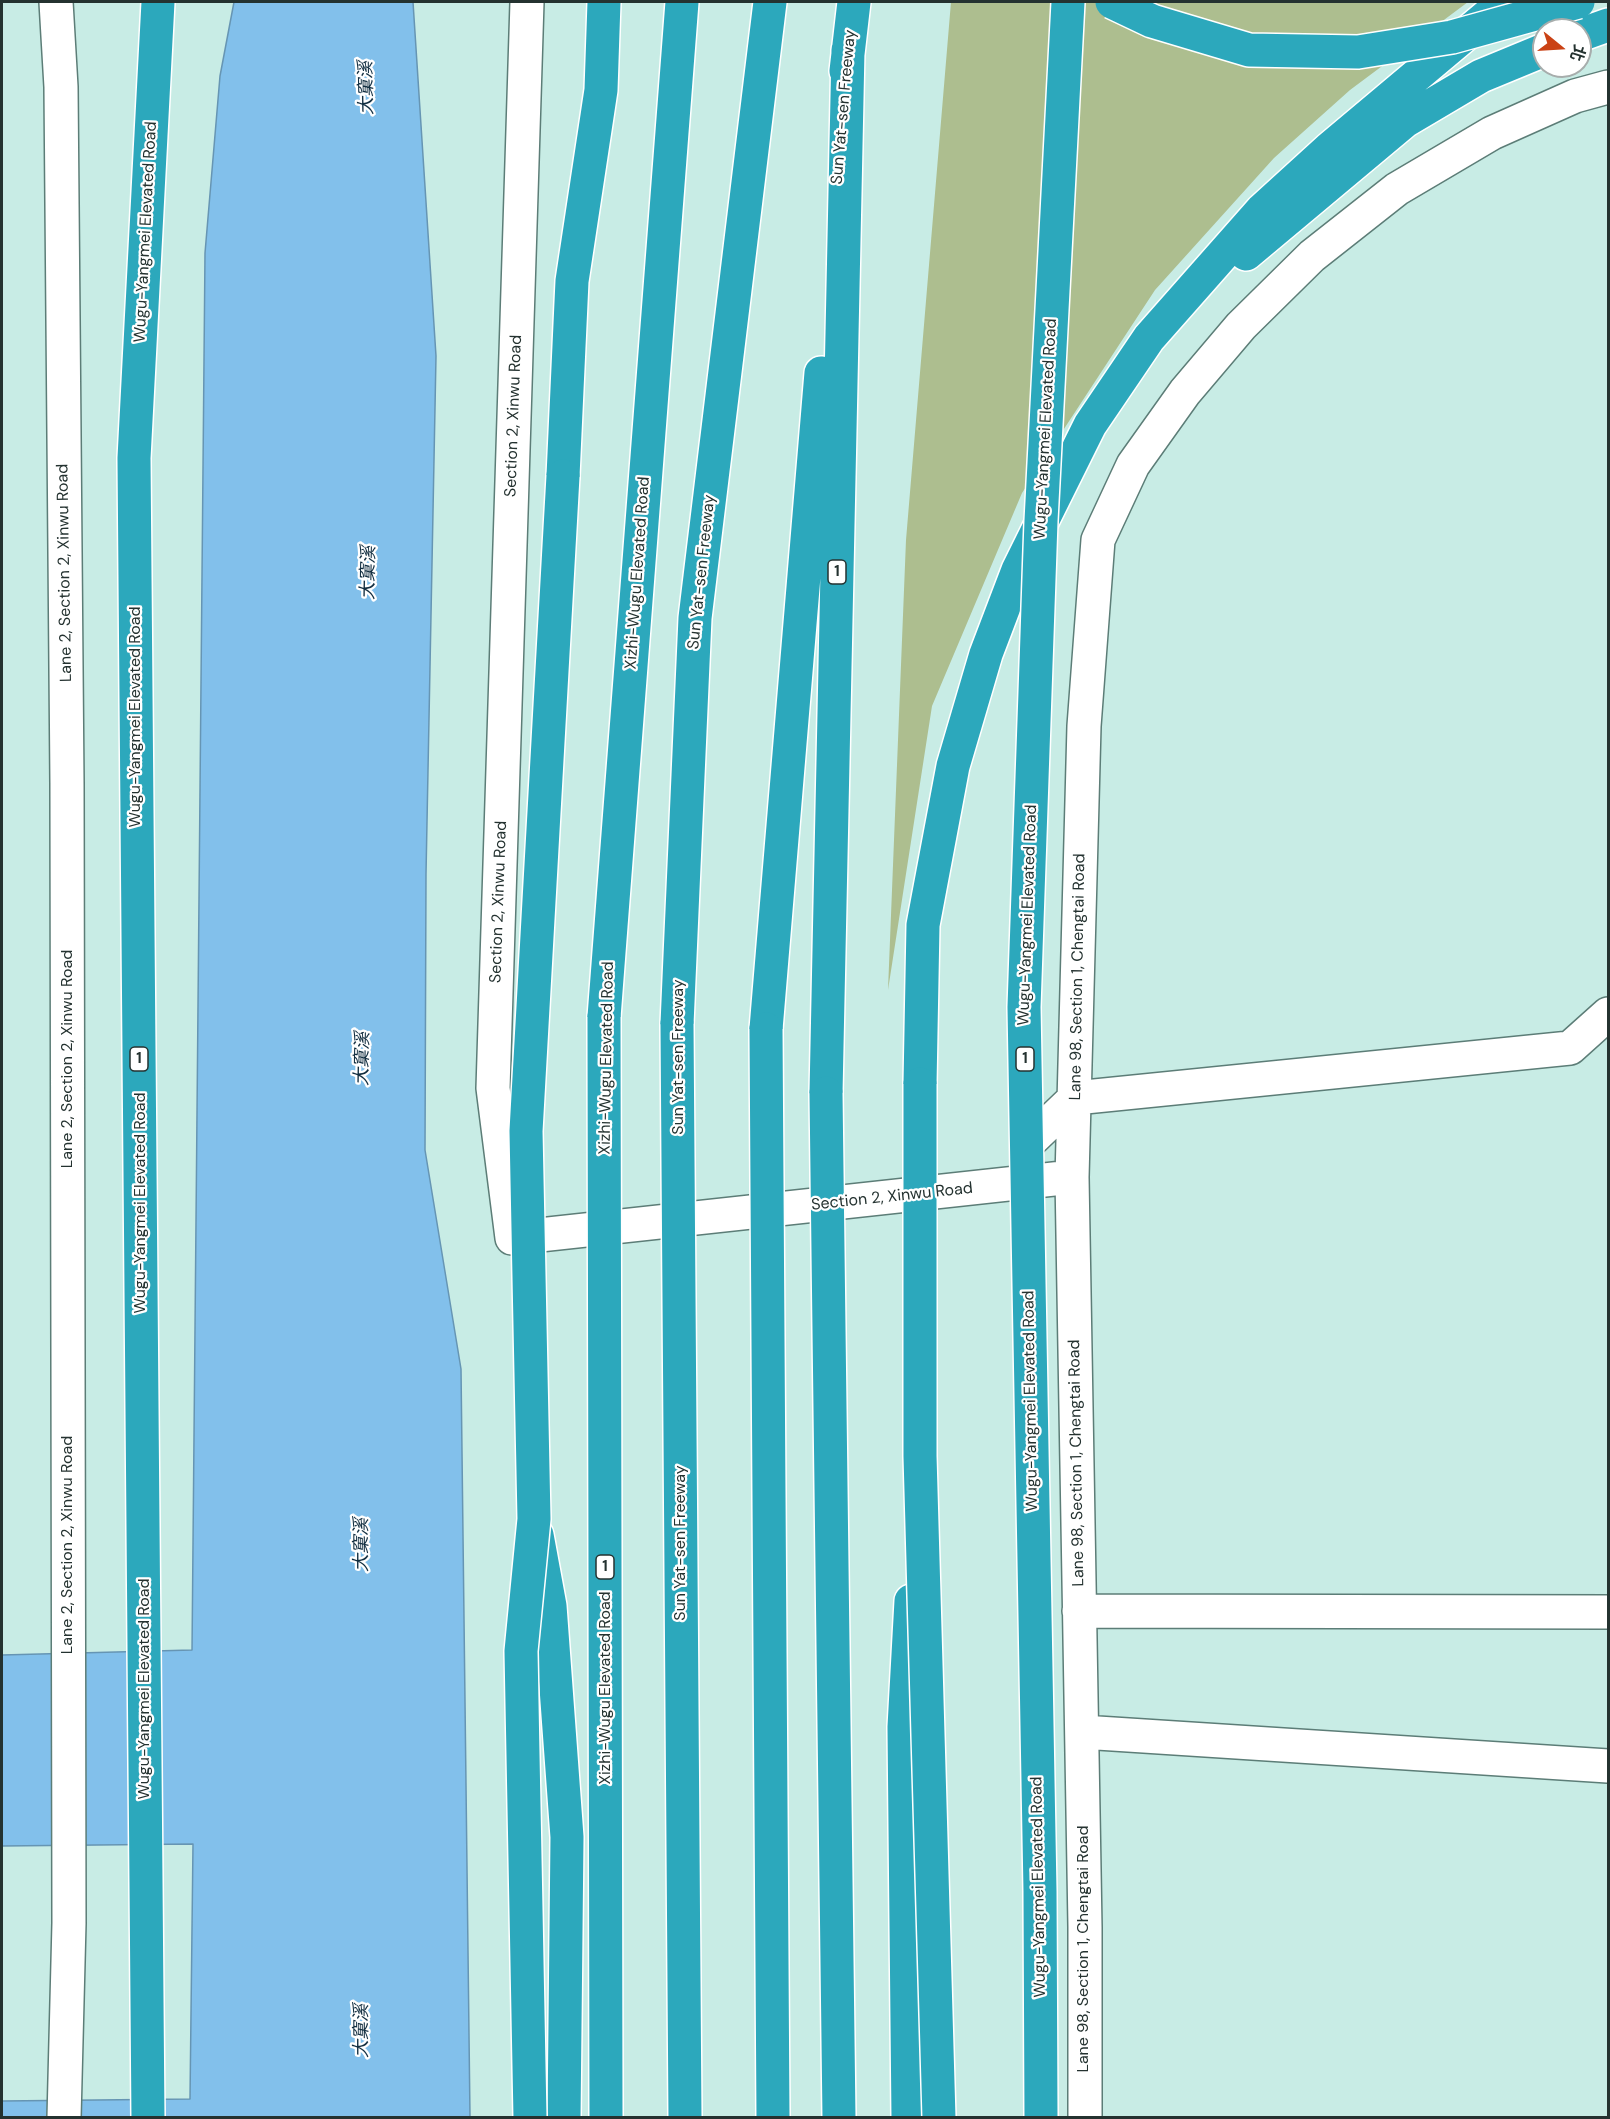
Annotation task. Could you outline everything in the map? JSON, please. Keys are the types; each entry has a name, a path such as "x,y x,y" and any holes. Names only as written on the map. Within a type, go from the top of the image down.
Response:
{"highway":[{"name":"Wugu-Yangmei Elevated Road","path":"148,2118 134,458 158,2"},
{"path":"530,2118 521,1651 534,1519 526,1131 562,476 584,2"},
{"path":"572,281 601,90 604,2"},
{"name":"Xizhi-Wugu Elevated Road","path":"606,2118 604,1017 682,2"},
{"name":"Sun Yat-sen Freeway","path":"685,2118 677,1024 694,618 770,2"},
{"name":"Sun Yat-sen Freeway","path":"773,2118 766,1029 848,50 854,2"},
{"name":"Wugu-Yangmei Elevated Road","path":"1041,2118 1040,1891 1024,1007 1041,521 1068,2"},
{"path":"1112,2 1152,21 1249,50 1358,52 1452,37 1578,2"},
{"path":"939,2118 920,1456 920,1084 923,925 953,766 986,654 1018,570 1090,425 1149,338 1262,210 1329,149 1504,2"},
{"path":"1592,31 1608,25"},
{"name":"1","path":"839,2118 826,1093 848,50"},
{"path":"1149,338 1235,262 1405,121 1481,76 1532,55"},
{"path":"908,2118 904,1727 920,1456"},
{"path":"534,1519 549,1606 567,1837 564,2118"}],"street":[{"name":"Lane 2, Section 2, Xinwu Road","path":"56,2 61,87 67,819 69,1923 64,2118"},
{"name":"Section 2, Xinwu Road","path":"527,2 493,1088 512,1238 1072,1177"},
{"name":"Lane 98, Section 1, Chengtai Road","path":"1085,2118 1082,1732 1072,1177 1083,726 1098,540 1133,465 1185,392 1241,326 1312,256 1388,195 1492,133 1575,96 1608,87"},
{"path":"1027,1144 1075,1098 1569,1048 1608,1014"},
{"path":"1079,1611 1608,1612"},
{"path":"1082,1732 1608,1766"}],"green space":[{"path":"951,2 1468,2 1350,90 1274,158 1155,290 1022,493 932,706 888,990 906,540"}],"water":[{"name":"大窠溪","path":"234,2 413,2 436,356 426,874 425,1150 461,1369 470,2117 2,2117 2,2101 190,2099 193,1844 2,1846 2,1655 192,1650 205,253 220,76"}]}
